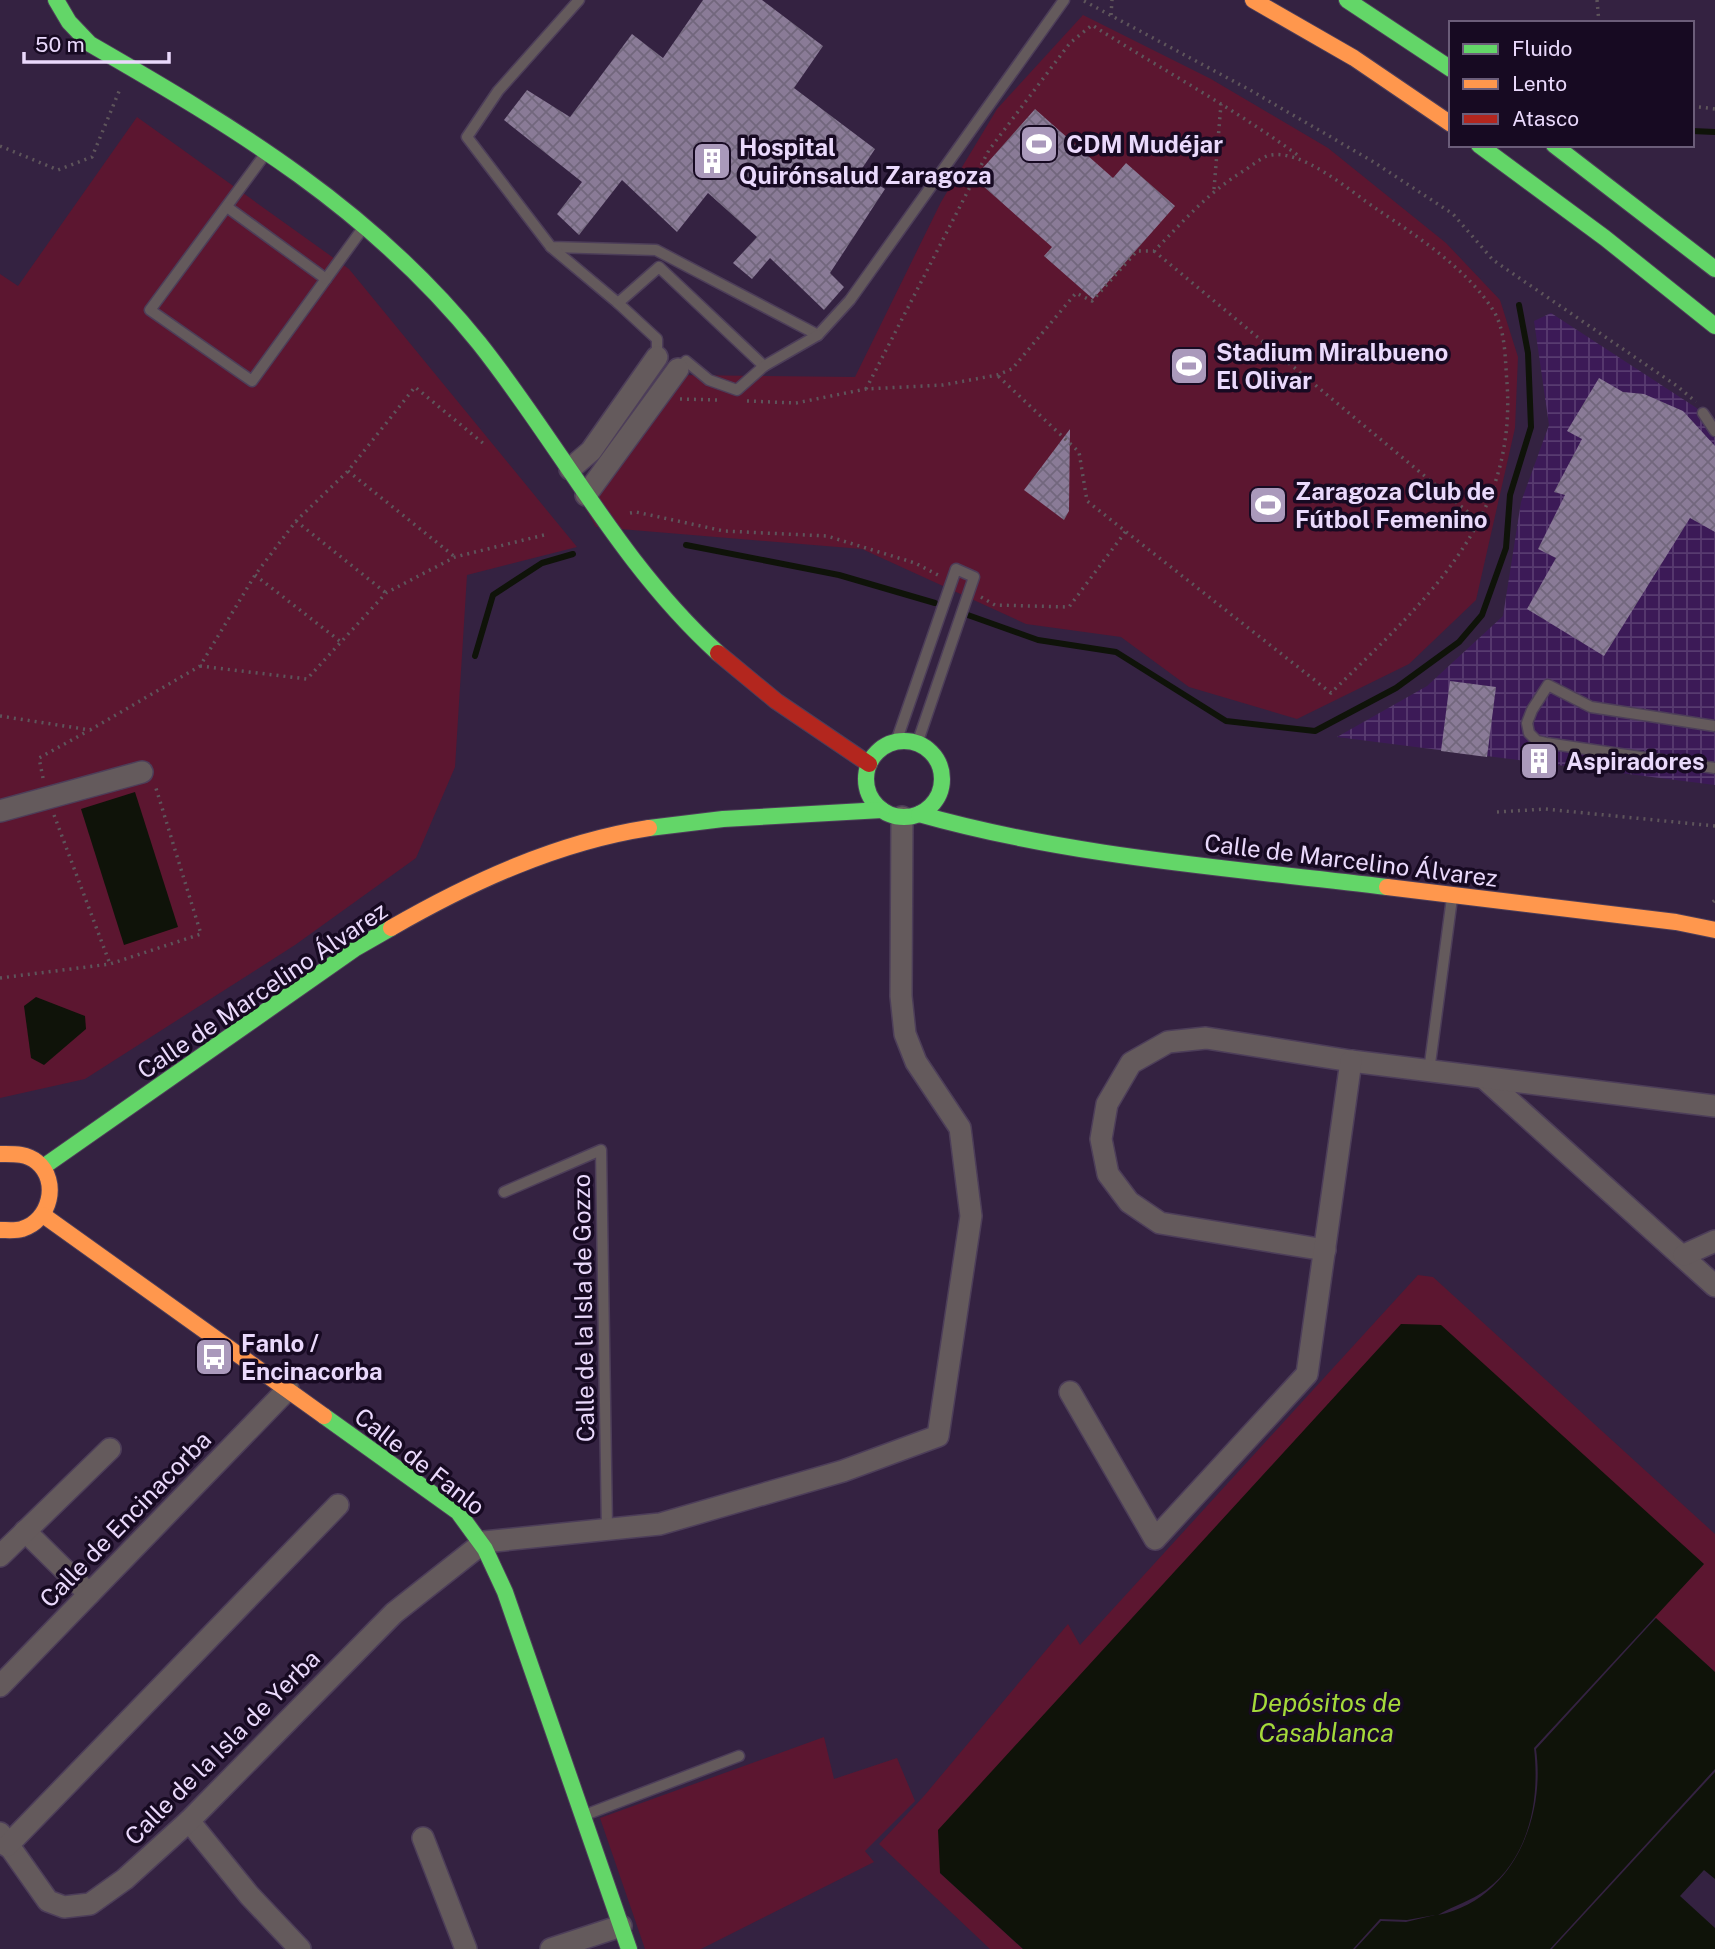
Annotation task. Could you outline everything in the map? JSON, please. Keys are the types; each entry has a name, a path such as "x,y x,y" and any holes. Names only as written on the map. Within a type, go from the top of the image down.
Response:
{"street":[{"path":"56,0 69,22 90,44 267,150 365,225 476,340 570,468 639,570 700,633 765,692 833,742 869,764"},
{"path":"1253,0 1315,32 1394,82 1449,123"},
{"path":"1347,0 1449,68"},
{"path":"1482,147 1605,238 1715,326"},
{"path":"1557,147 1715,269"},
{"path":"570,468 591,451 657,357"},
{"path":"586,495 678,369"},
{"path":"845,813 867,791 869,764 885,746 896,742 917,744 926,749 939,766 941,786 938,796 901,814"},
{"path":"0,811 142,772"},
{"path":"867,791 901,814"},
{"name":"Calle de Marcelino Álvarez","path":"938,796 982,832"},
{"name":"Calle de Marcelino Álvarez","path":"43,1167 356,948 450,894 549,853 646,828 723,819 845,813 901,814 1068,848 1452,895 1713,915"},
{"path":"484,1542 660,1524 748,1501 843,1471 938,1436 971,1216 960,1128 916,1062 905,1034 901,996 901,814"},
{"path":"1325,1250 1160,1223 1129,1202 1108,1174 1101,1139 1107,1104 1130,1063 1168,1042 1206,1038 1351,1061 1715,1106"},
{"path":"1070,1392 1155,1539 1307,1374 1351,1061"},
{"path":"1484,1078 1684,1255 1715,1286"},
{"path":"0,1154 23,1153 43,1167 51,1191 43,1215 24,1229 0,1230"},
{"name":"Calle de Fanlo","path":"43,1215 458,1513 484,1542 629,1949"},
{"path":"1684,1255 1715,1241"},
{"name":"Calle de Encinacorba","path":"0,1686 288,1389"},
{"path":"0,1556 110,1449"},
{"path":"4,1840 338,1505"},
{"path":"25,1531 89,1594"},
{"name":"Calle de la Isla de Yerba","path":"4,1840 44,1897 56,1905 76,1908 90,1904 113,1888 189,1821 365,1640 416,1593 484,1542"},
{"path":"189,1821 249,1895 300,1949"},
{"path":"423,1838 466,1949"},
{"path":"551,1949 621,1926"}],"lane":[{"path":"579,0 498,90 467,137 551,247 657,339 657,357"},
{"path":"678,369 686,361 709,380 737,390 764,366 818,335 850,300 1064,0"},
{"path":"267,150 150,310 253,381 365,225"},
{"path":"226,207 326,279"},
{"path":"551,247 656,250 818,335"},
{"path":"618,303 659,267 764,366"},
{"path":"1703,413 1715,431"},
{"path":"896,742 956,569 974,577 917,744"},
{"path":"1715,726 1591,707 1548,685 1527,723 1529,733 1546,743 1715,768"},
{"path":"1429,1071 1452,895"},
{"name":"Calle de la Isla de Gozzo","path":"504,1192 601,1150 607,1529"},
{"path":"583,1816 739,1756"}],"path":[{"path":"1111,15 1112,0"},
{"path":"1597,0 1599,21"},
{"path":"1084,1 1317,128 1453,214 1493,260 1677,386 1703,413"},
{"path":"866,389 989,150 1070,43 1092,25 1221,103 1402,226 1462,275 1494,312 1504,346 1508,405 1502,460 1480,522 1434,591 1331,693 1087,501 1079,452 997,375"},
{"path":"0,146 58,170 92,157 121,87 134,69"},
{"path":"1214,189 1221,103"},
{"path":"1694,107 1715,109"},
{"path":"1154,251 1214,189 1268,156 1300,157"},
{"path":"742,401 796,403 866,389 943,385 997,375 1012,369 1076,293 1092,301 1137,251 1154,251 1480,522"},
{"path":"110,964 48,798 38,758 200,666 255,575 296,521 348,471 415,387 484,444"},
{"path":"675,399 729,401"},
{"path":"348,471 455,557"},
{"path":"630,513 636,512 724,531 827,536 915,563 951,582"},
{"path":"296,521 386,593"},
{"path":"968,590 995,605 1069,607 1126,531"},
{"path":"200,666 307,679 386,593 455,557 544,535"},
{"path":"255,575 341,642"},
{"path":"0,716 90,730"},
{"path":"0,978 110,964 201,934 153,779 142,772"},
{"path":"1497,812 1545,809 1715,826"}],"shaded area":[{"name":"Stadium Miralbueno El Olivar","path":"1083,15 1211,79 1328,148 1446,243 1500,300 1518,357 1515,428 1476,600 1409,664 1297,719 1189,687 1121,637 1026,624 862,549 596,527 582,502 676,375 855,377 941,202 997,109"},
{"path":"137,117 349,269 577,547 467,575 455,767 416,858 295,945 85,1079 0,1098 0,274 18,286"},
{"path":"1551,313 1715,420 1715,785 1337,737 1427,686 1503,616 1521,502 1549,425 1534,321"},
{"path":"1418,1275 1433,1277 1715,1534 1715,1672 1654,1617 1704,1564 940,1873 1023,1949 990,1949 879,1844 924,1796 1068,1624 1080,1645"},
{"path":"824,1737 834,1779 897,1758 915,1801 865,1851 874,1862 701,1949 645,1949 600,1818"}],"water":[{"path":"135,792 178,927 124,945 81,809"},
{"path":"36,997 85,1016 86,1029 44,1065 31,1058 24,1006"},
{"name":"Depósitos de Casablanca","path":"1401,1324 1441,1325 1704,1564 1534,1748 1533,1807 1523,1843 1529,1828 1535,1802 1538,1775 1536,1749 1656,1618 1715,1672 1715,1769 1550,1949 1355,1949 1381,1921 1406,1922 1435,1915 1407,1920 1380,1919 1353,1949 1023,1949 940,1873 938,1830","holes":["1501,1877 1486,1892 1464,1906 1438,1915 1486,1890"]},
{"path":"1715,1772 1715,1949 1552,1949"}],"pier":[{"path":"1704,1870 1715,1879 1715,1928 1680,1896"}],"building":[{"name":"Hospital Quirónsalud Zaragoza","path":"703,0 762,0 823,46 794,88 875,149 859,173 885,189 830,273 844,287 824,310 770,258 752,279 733,263 757,237 708,193 677,232 622,180 579,235 557,214 582,182 504,120 527,90 570,117 632,34 663,58"},
{"path":"1035,109 1113,178 1126,163 1175,206 1093,299 1044,256 1052,247 974,178"},
{"path":"1599,378 1623,392 1644,394 1683,411 1715,446 1715,532 1690,518 1604,656 1527,609 1556,558 1538,549 1565,495 1554,492 1582,439 1567,431"},
{"path":"1070,429 1069,511 1064,520 1024,490"},
{"path":"1450,681 1496,687 1487,757 1441,751"}],"waterway":[{"path":"1694,131 1715,132"},
{"path":"965,614 1038,640 1116,652 1226,721 1315,731 1396,688 1459,642 1482,615 1506,548 1510,495 1531,427 1528,353 1519,305"},
{"path":"686,545 839,575 935,603"},
{"path":"475,656 493,595 542,563 573,554"}],"traffic: fast":[{"path":"56,0 69,22 90,44 197,107 299,175 394,252 438,295 509,382 620,543 650,581 718,653"},
{"path":"1347,0 1449,68"},
{"path":"1482,147 1605,238 1715,326"},
{"path":"1557,147 1715,269"},
{"path":"904,741 918,744 931,752 939,765 942,779 939,793 931,806 918,814 904,817 890,814 877,806 869,793 866,779 869,765 877,752 890,744 904,741"},
{"path":"649,828 723,819 882,810"},
{"path":"919,814 976,829 1093,851 1387,887"},
{"path":"43,1167 356,948 391,928"},
{"path":"324,1416 458,1512 485,1549 505,1592 629,1949"}],"traffic: slow":[{"path":"1253,0 1354,58 1449,123"},
{"path":"391,928 452,895 516,866 582,843 649,828"},
{"path":"1387,887 1676,922 1715,930"},
{"path":"0,1154 15,1154 33,1159 44,1170 50,1189 45,1209 32,1225 20,1230 0,1230"},
{"path":"43,1215 324,1416"}],"traffic: jam":[{"path":"718,653 776,701 869,764"}],"place":[{"name":"CDM Mudéjar","path":"1039,144"},
{"name":"Hospital Quirónsalud Zaragoza","path":"712,161"},
{"name":"Stadium Miralbueno El Olivar","path":"1189,366"},
{"name":"Zaragoza Club de Fútbol Femenino","path":"1268,505"},
{"name":"Aspiradores","path":"1539,761"},
{"name":"Fanlo / Encinacorba","path":"214,1357"}]}
